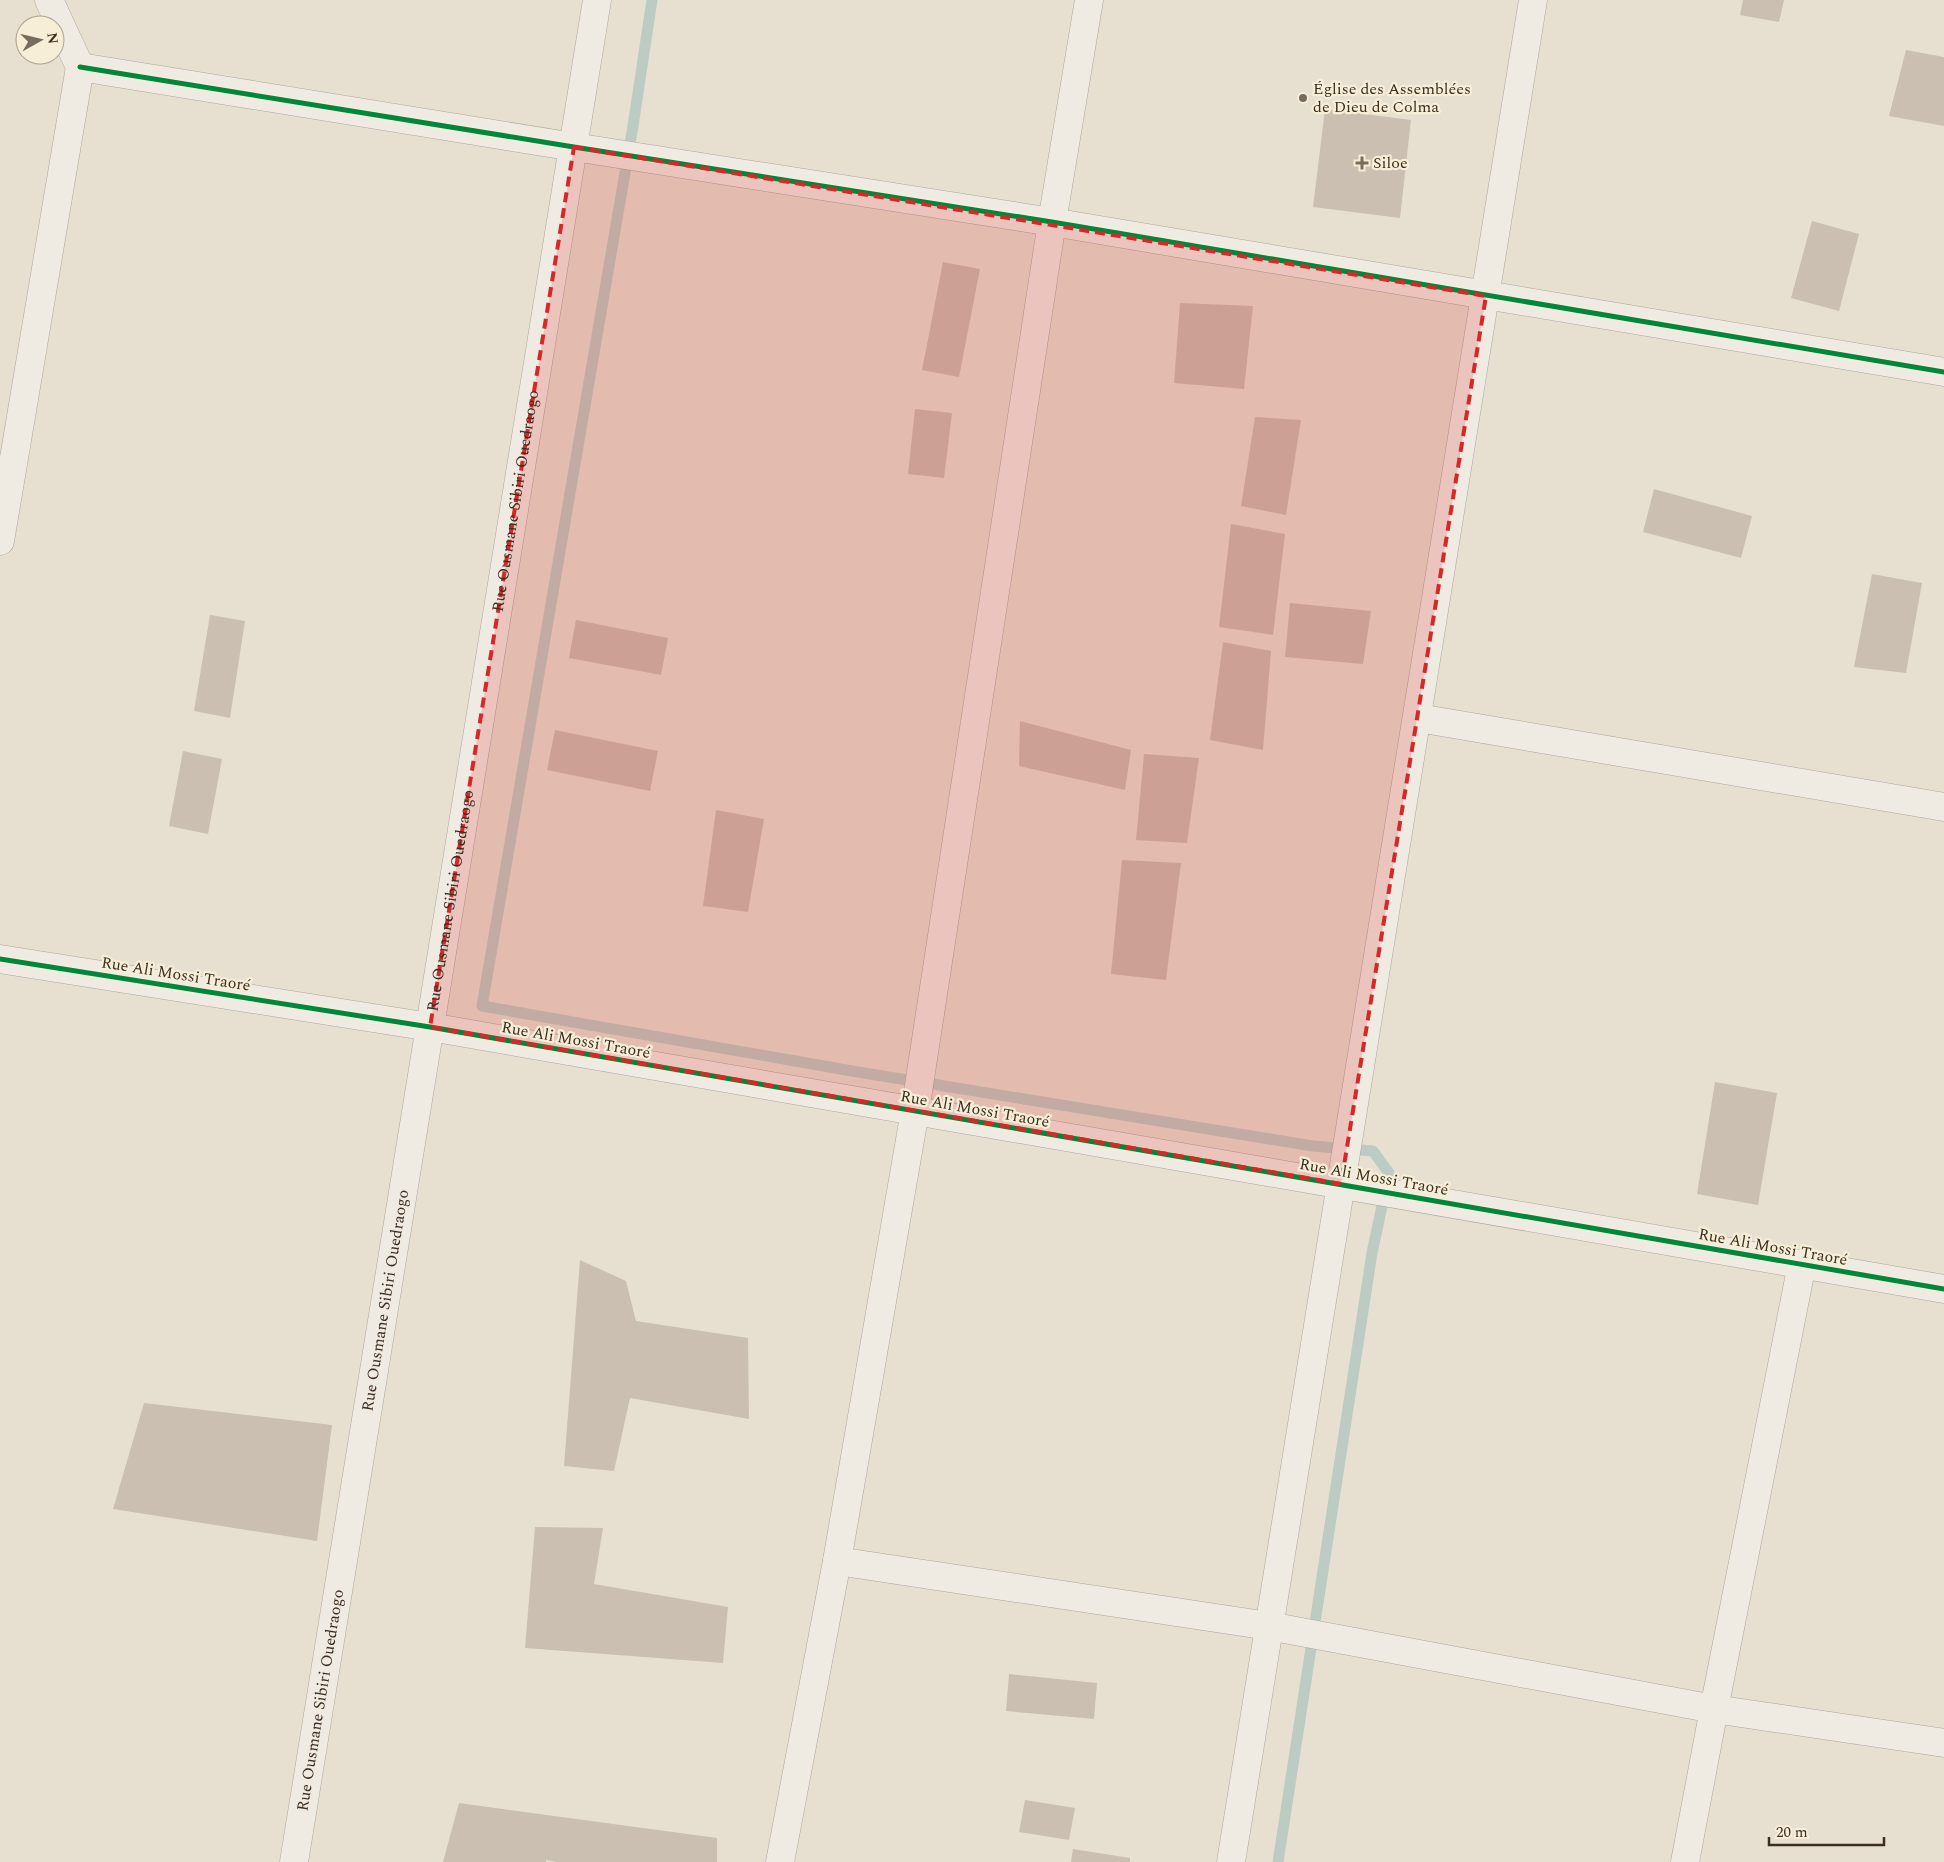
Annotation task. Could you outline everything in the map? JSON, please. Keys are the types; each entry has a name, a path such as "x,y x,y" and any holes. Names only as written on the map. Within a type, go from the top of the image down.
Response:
{"street":[{"path":"0,541 80,66 50,0"},
{"name":"Rue Ousmane Sibiri Ouedraogo","path":"294,1862 597,0"},
{"path":"780,1862 837,1561 915,1111 1052,222 1089,0"},
{"path":"1231,1862 1533,0"},
{"path":"80,66 574,147 1052,222 1944,372"},
{"path":"1418,718 1944,807"},
{"name":"Rue Ali Mossi Traoré","path":"0,959 430,1027 1944,1289"},
{"path":"1685,1862 1802,1264"},
{"path":"837,1561 1269,1626 1714,1709 1944,1743"}],"highlighted area":[{"path":"574,147 1486,296 1341,1184 430,1027"}],"building":[{"path":"1743,0 1784,0 1779,22 1740,15"},
{"path":"1906,50 1944,57 1944,126 1889,116"},
{"name":"Siloe","path":"1325,109 1411,120 1400,218 1313,207"},
{"path":"1812,221 1859,234 1839,311 1791,298"},
{"path":"943,262 980,269 959,377 922,370"},
{"path":"1180,303 1253,306 1244,389 1174,383"},
{"path":"915,409 952,413 944,478 908,474"},
{"path":"1255,417 1301,420 1286,515 1241,506"},
{"path":"1654,489 1752,516 1741,558 1643,532"},
{"path":"1231,524 1285,534 1273,635 1219,627"},
{"path":"1872,574 1922,583 1906,673 1854,667"},
{"path":"1290,603 1371,611 1363,664 1285,657"},
{"path":"210,615 245,621 230,718 194,711"},
{"path":"576,620 668,638 661,675 569,658"},
{"path":"1223,642 1271,651 1263,750 1210,740"},
{"path":"1020,721 1131,750 1125,790 1019,766"},
{"path":"555,730 658,751 650,791 547,770"},
{"path":"183,751 222,759 208,834 169,826"},
{"path":"1144,754 1199,758 1187,843 1136,840"},
{"path":"716,810 764,819 748,912 703,906"},
{"path":"1122,860 1181,863 1166,980 1111,974"},
{"path":"1715,1082 1777,1093 1758,1205 1697,1194"},
{"path":"580,1260 626,1281 636,1321 748,1338 749,1419 630,1398 614,1471 564,1466"},
{"path":"144,1403 332,1425 317,1541 113,1509"},
{"path":"535,1527 603,1528 594,1584 728,1607 723,1663 525,1648"},
{"path":"1009,1674 1097,1683 1094,1719 1006,1711"},
{"path":"1025,1800 1075,1808 1069,1840 1019,1832"},
{"path":"459,1803 717,1838 717,1862 556,1862 546,1860 546,1862 443,1862"},
{"path":"1073,1849 1130,1858 1130,1862 1071,1862"}],"waterway":[{"path":"652,0 633,126 482,1006 852,1071 1313,1146 1373,1151 1389,1173 1372,1253 1278,1862"}],"cycle path":[{"path":"80,67 1052,222 1944,372"},
{"path":"0,959 430,1027 1944,1289"}],"place":[{"name":"Église des Assemblées de Dieu de Colma","path":"1303,98"},
{"name":"Siloe","path":"1362,163"}]}
